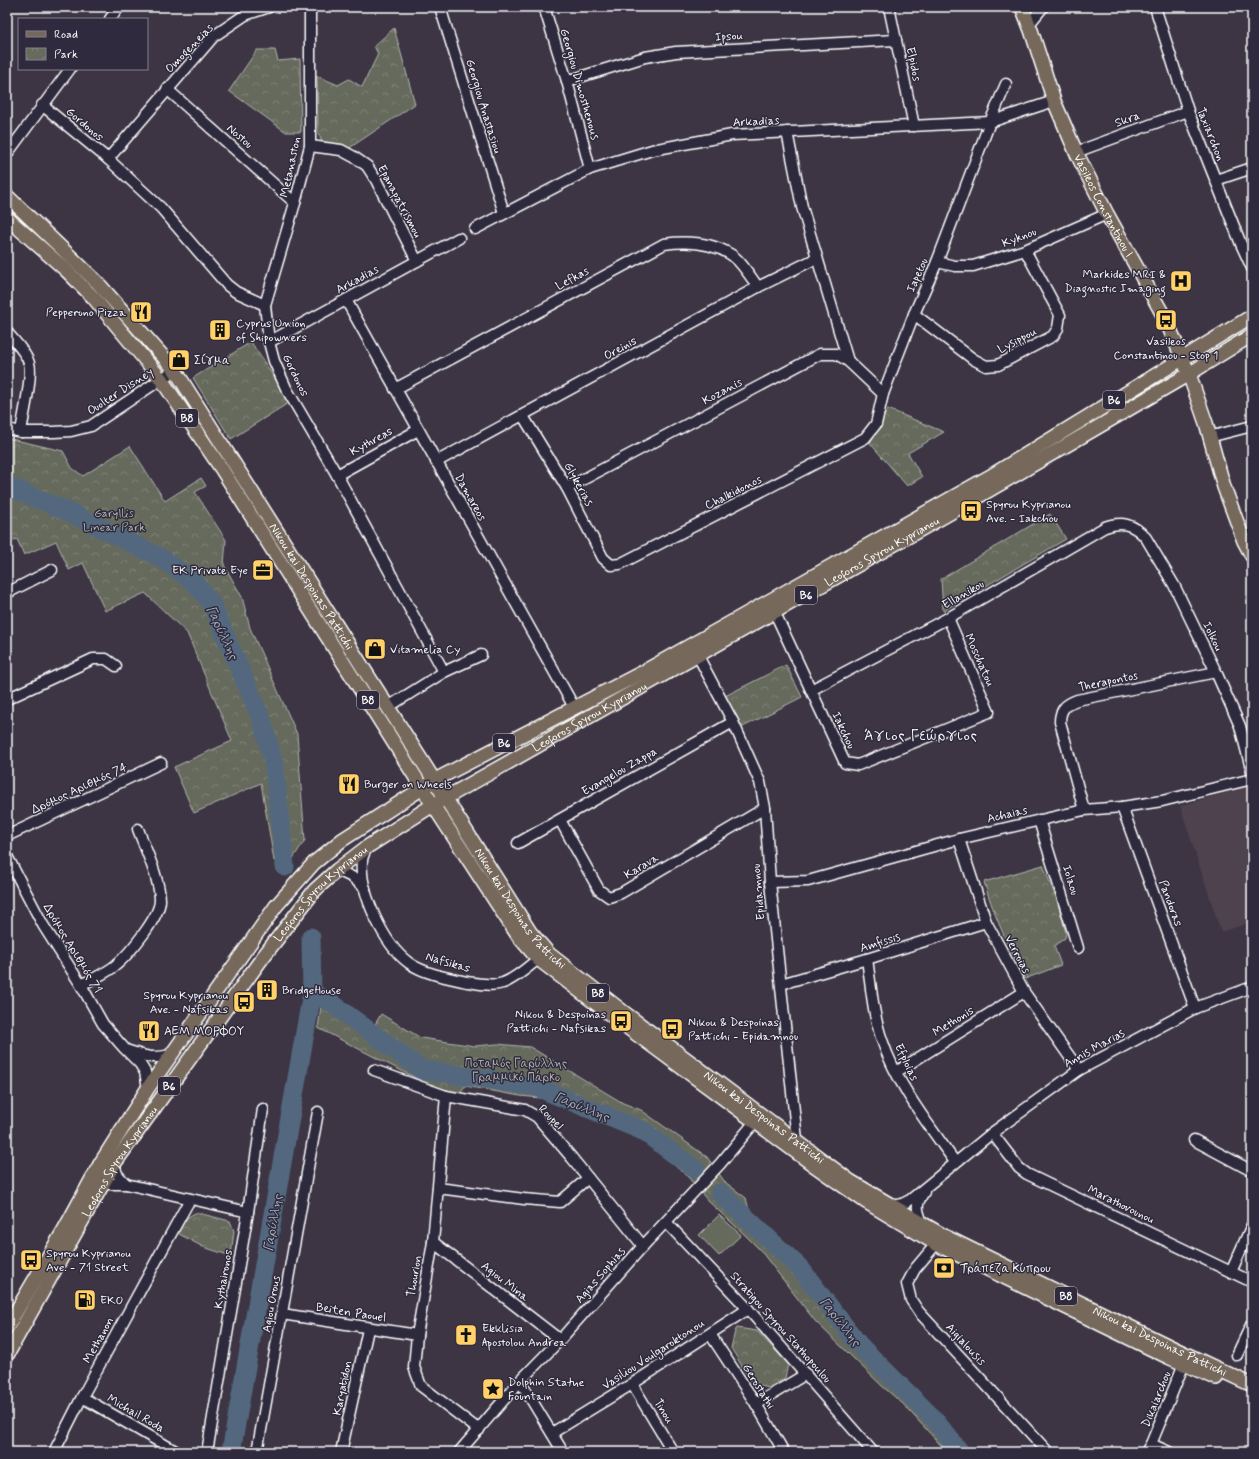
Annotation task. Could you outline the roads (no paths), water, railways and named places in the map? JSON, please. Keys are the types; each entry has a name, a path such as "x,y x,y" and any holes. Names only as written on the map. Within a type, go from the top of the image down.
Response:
{"main road":[{"name":"Vasileos Constantinou I","path":"1022,7 1054,101 1076,152 1107,214 1166,320 1189,374 1224,487 1244,541 1252,556"},
{"name":"Nikou kai Despoinas Pattichi","path":"7,196 97,282 175,370 530,932 549,954 841,1185 898,1210 936,1244 1186,1360 1252,1385"},
{"name":"Nikou kai Despoinas Pattichi","path":"7,218 66,270 93,297 162,379 518,937 538,959 620,1022 758,1118 797,1140 850,1181 922,1223 1252,1395"},
{"name":"Leoforos Spyrou Kyprianou","path":"7,1327 61,1236 100,1164 148,1088 276,906 314,863 342,840 435,780 645,671 989,477 1252,316"},
{"name":"Leoforos Spyrou Kyprianou","path":"7,1356 114,1164 263,957 315,890 337,870 367,847 434,805 960,507 1189,374 1252,335"}],"street":[{"path":"111,18 119,7"},
{"name":"Omogeneias","path":"108,159 214,36 245,14 269,7"},
{"name":"Metanaston","path":"266,305 296,203 310,146 310,7"},
{"name":"Georgiou Anastasiou","path":"440,7 504,213"},
{"name":"Georgiou Dimosthenous","path":"544,7 567,81 590,169"},
{"name":"Elpidos","path":"889,7 914,126"},
{"path":"1029,24 1044,7"},
{"name":"Taxiarchon","path":"1155,7 1188,111 1252,268"},
{"name":"Ipsou","path":"567,81 645,57 676,52 896,40"},
{"path":"7,154 69,70"},
{"name":"Iapetou","path":"866,438 876,424 883,394 914,314 937,262 1006,84"},
{"name":"Nostou","path":"167,89 296,203"},
{"name":"Arkadias","path":"476,229 590,169 652,150 732,135 990,122 1054,101"},
{"name":"Gordonos","path":"42,105 108,159 162,209 227,285 236,292 266,305 269,342 274,361 286,388 337,475 444,672"},
{"name":"Skra","path":"1076,152 1188,111"},
{"path":"787,132 802,207 848,361"},
{"name":"Epanapatrismou","path":"310,146 341,150 367,166 376,180 417,261"},
{"path":"1216,180 1252,168"},
{"name":"Kyknou","path":"937,262 955,266 973,266 1025,250 1107,214"},
{"name":"Arkadias","path":"269,342 459,238"},
{"name":"Lefkas","path":"395,389 664,244 680,242 696,243 731,254 758,287"},
{"name":"Lysippou","path":"914,314 973,359 986,366 998,365 1053,336 1058,328 1060,315 1025,250"},
{"name":"Oreinis","path":"436,462 758,287 817,258"},
{"name":"Damareos","path":"346,300 574,707"},
{"path":"7,332 25,355 29,363 30,373 20,432"},
{"name":"Kozanis","path":"568,488 820,354 836,354 848,361 883,394"},
{"name":"Ouolter Disney","path":"7,429 20,432 71,431 91,426 175,370"},
{"name":"Glykerias","path":"523,416 568,488 603,558 611,565"},
{"path":"1209,437 1252,426"},
{"name":"Kythreas","path":"337,475 418,430"},
{"name":"Chalkidonos","path":"611,565 620,564 866,438"},
{"name":"Ellanikou","path":"811,690 948,618 1105,527 1113,524 1128,524"},
{"name":"Iolkou","path":"1128,524 1141,531 1174,585 1240,726 1252,772"},
{"path":"7,593 52,570"},
{"name":"Iakchou","path":"774,613 845,763 858,765 989,712"},
{"name":"Moschatou","path":"948,618 989,712"},
{"path":"388,707 444,672 481,655"},
{"name":"Epidamnou","path":"698,656 733,722 760,782 765,808 770,882 797,1140"},
{"path":"7,699 93,659 106,659 116,666"},
{"name":"Therapontos","path":"1084,810 1060,722 1060,715 1063,708 1078,700 1216,672"},
{"name":"Evangelou Zappa","path":"518,843 733,722"},
{"name":"Δρόμος Αριθμός 74","path":"7,836 161,763"},
{"name":"Achaias","path":"770,882 808,881 959,839 1039,820 1084,810 1122,807 1162,801 1252,779"},
{"name":"Pandoras","path":"1122,807 1196,1008"},
{"name":"Karava","path":"560,820 599,890 609,897 621,893 765,808"},
{"name":"Iolaou","path":"1039,820 1078,948"},
{"path":"81,985 115,966 130,951 146,931 157,911 160,901 159,889 138,829"},
{"name":"Verroias","path":"959,839 986,922 1024,992 1079,1070"},
{"name":"Nafsikas","path":"367,847 362,863 365,888 372,908 384,936 394,950 410,964 422,970 458,980 481,984 502,984 538,959"},
{"name":"Δρόμος Αριθμός 71","path":"7,856 43,925 81,985 103,1024 140,1064 145,1072 148,1088"},
{"path":"337,870 352,878 365,888"},
{"name":"Amfissis","path":"780,984 867,960 986,922"},
{"name":"Efploias","path":"867,960 872,999 882,1040 896,1072 915,1104 955,1162"},
{"name":"Annis Marias","path":"898,1210 992,1133 1079,1070 1196,1008 1252,987"},
{"name":"Methonis","path":"896,1072 1024,992"},
{"name":"Δρόμος Αριθμός 71","path":"124,1048 145,1057 156,1058 171,1055"},
{"name":"Roupel","path":"374,1070 446,1096 525,1110 537,1118 643,1246"},
{"name":"Thourion","path":"446,1096 433,1242 417,1335 414,1367 421,1386 479,1430"},
{"name":"Kythaironos","path":"207,1452 248,1212 263,1109"},
{"name":"Agiou Orous","path":"257,1452 318,1112"},
{"name":"Agias Sophias","path":"460,1452 520,1381 560,1340 643,1246 720,1164 758,1118"},
{"name":"Marathovounou","path":"992,1133 1019,1168 1027,1174 1252,1282"},
{"path":"1194,1140 1252,1171"},
{"path":"114,1164 117,1174 126,1184"},
{"path":"438,1188 560,1202 588,1178"},
{"path":"103,1184 126,1184 248,1212"},
{"name":"Annis Marias","path":"922,1223 917,1209 918,1201 927,1187"},
{"name":"Methanon","path":"54,1452 82,1397 190,1199"},
{"name":"Stratigou Spyrou Stathopoulou","path":"666,1222 748,1309 873,1452"},
{"path":"1231,1272 1252,1225"},
{"name":"Agiou Mina","path":"433,1242 560,1340"},
{"name":"Aigialousis","path":"936,1244 915,1269 907,1284 911,1300 919,1312 1048,1452"},
{"name":"Vasiliou Voulgaroktonou","path":"552,1433 632,1384 748,1309"},
{"name":"Beiten Paouel","path":"282,1314 368,1329 417,1335"},
{"path":"1237,1355 1252,1323"},
{"name":"Karyatidon","path":"342,1452 368,1329"},
{"name":"Gerostathi","path":"710,1334 756,1404 784,1452"},
{"name":"Dikaiarchou","path":"1148,1448 1186,1360"},
{"path":"756,1404 806,1374"},
{"path":"520,1381 563,1452"},
{"name":"Tinou","path":"632,1384 673,1452"},
{"name":"Michail Roda","path":"82,1397 177,1452"},
{"path":"1148,1448 1169,1452"}],"waterway":[{"name":"Γαρύλλης","path":"7,486 67,511 163,559 196,584 211,603 262,720 274,764 285,867"},
{"name":"Γαρύλλης","path":"311,937 312,993 330,1002 422,1070 534,1086 643,1131 696,1170"},
{"name":"Γαρύλλης","path":"231,1452 312,993"},
{"name":"Γαρύλλης","path":"720,1193 801,1269 857,1343 933,1418 960,1452"}],"place":[{"name":"Markides MRI & Diagnostic Imaging","path":"1181,281"},
{"name":"Pepperono Pizza","path":"141,312"},
{"name":"Vasileos Constantinou - Stop 1","path":"1166,320"},
{"name":"Cyprus Union of Shipowners","path":"220,330"},
{"name":"Σίγμα","path":"179,360"},
{"name":"Spyrou Kyprianou Ave. - Iakchou","path":"971,511"},
{"name":"EK Private Eye","path":"263,570"},
{"name":"Vitamelia Cy","path":"375,649"},
{"name":"Burger on Wheels","path":"349,784"},
{"name":"BridgeHouse","path":"267,990"},
{"name":"Spyrou Kyprianou Ave. - Nafsikas","path":"244,1002"},
{"name":"Nikou & Despoinas Pattichi - Nafsikas","path":"621,1021"},
{"name":"Nikou & Despoinas Pattichi - Epidamnou","path":"672,1029"},
{"name":"ΑΕΜ ΜΟΡΦΟΥ","path":"149,1031"},
{"name":"Spyrou Kyprianou Ave. - 71 Street","path":"31,1260"},
{"name":"Τράπεζα Κύπρου","path":"944,1268"},
{"name":"EKO","path":"85,1300"},
{"name":"Ekklisia Apostolou Andrea","path":"466,1335"},
{"name":"Dolphin Statue Fountain","path":"493,1389"}],"district":[{"name":"Άγιος Γεώργιος","path":"921,735"}],"park label":[{"name":"Garyllis Linear Park","path":"114,520"},
{"name":"Ποταμός Γαρύλλης Γραμμικό Πάρκο","path":"516,1070"}]}
